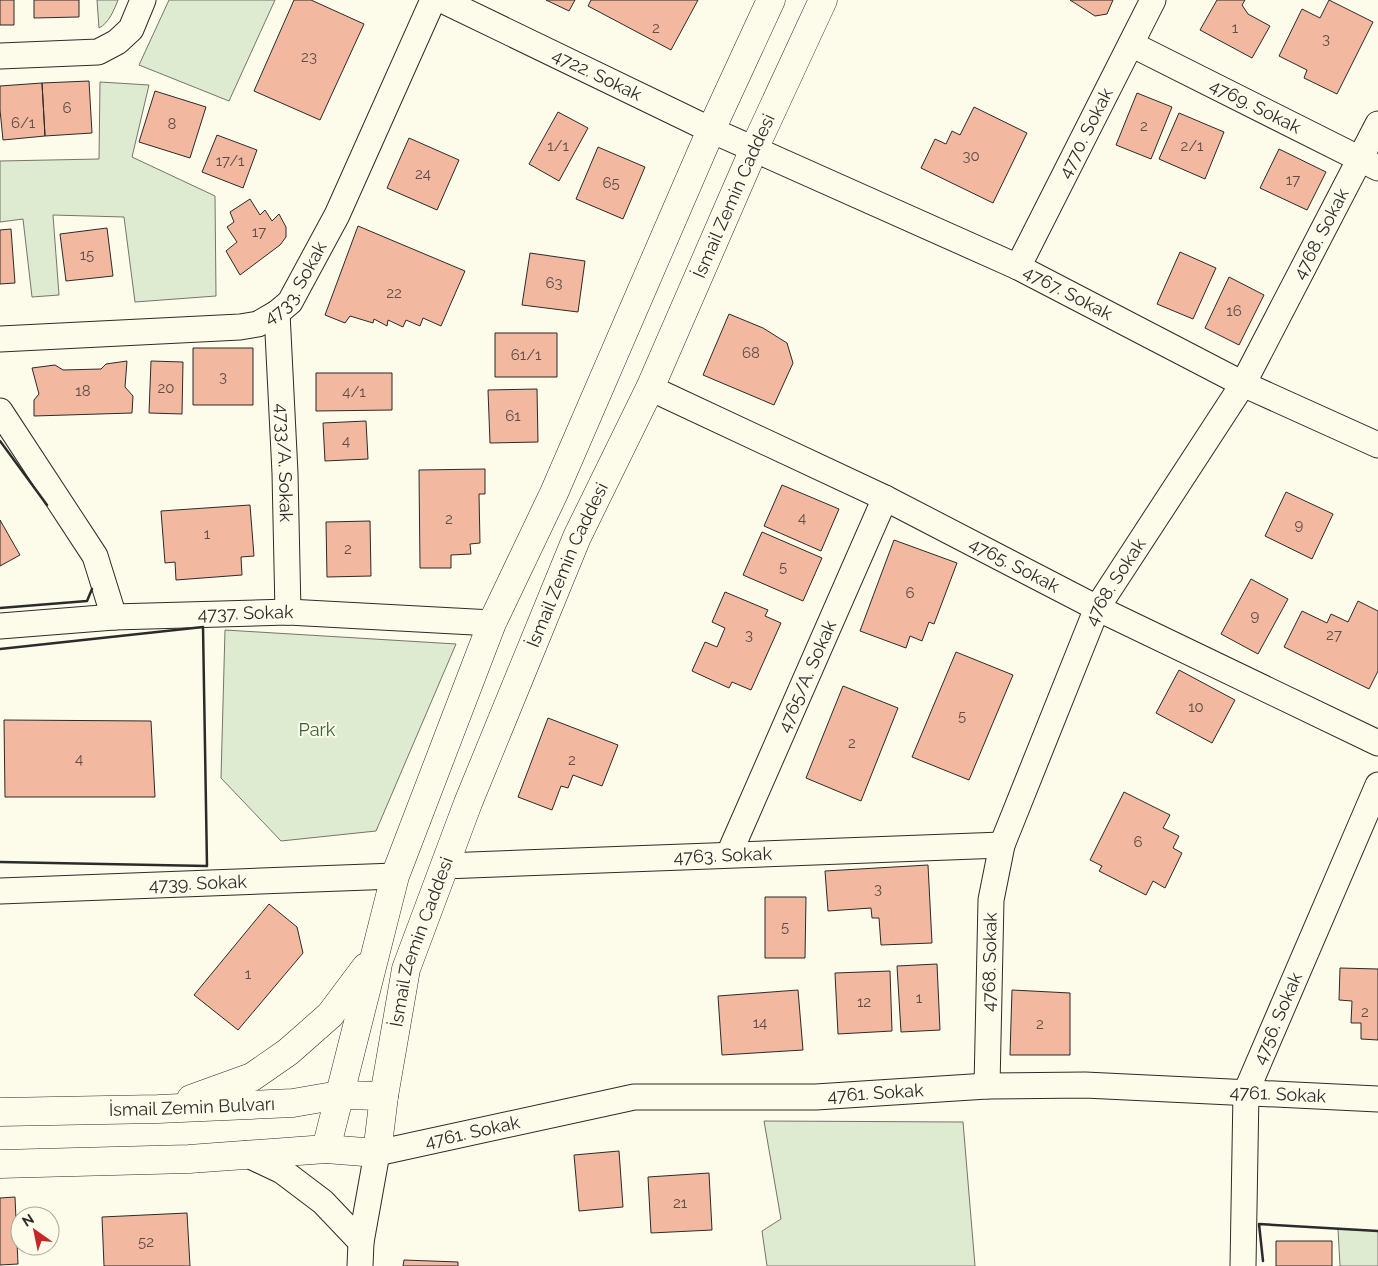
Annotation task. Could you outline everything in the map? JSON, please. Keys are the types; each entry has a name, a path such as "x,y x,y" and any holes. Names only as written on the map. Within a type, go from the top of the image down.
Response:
{"main road":[{"path":"326,1149 395,876 492,623 558,484 711,130 771,0"},
{"name":"İsmail Zemin Caddesi","path":"377,1153 384,1096 406,969 468,803 577,537 650,388 754,149 822,0"},
{"path":"158,1109 252,1077 288,1052 330,1015 374,956"},
{"name":"İsmail Zemin Bulvarı","path":"0,1112 158,1109 293,1103 339,1095 384,1096"},
{"path":"0,1164 189,1160 326,1149 377,1153"}],"street":[{"path":"0,56 98,52 117,42 131,28 143,0"},
{"name":"4733. Sokak","path":"0,339 240,326 258,324 277,313 290,302 337,215 433,0"},
{"name":"4722. Sokak","path":"442,0 754,149"},
{"name":"4770. Sokak","path":"1018,268 1153,0"},
{"name":"4769. Sokak","path":"1131,44 1369,163"},
{"name":"4768. Sokak","path":"987,1086 991,900 1002,845 1097,608 1243,384 1369,163 1378,124"},
{"name":"4767. Sokak","path":"754,149 1018,268 1243,384 1378,445"},
{"name":"4733/A. Sokak","path":"277,313 285,473 288,612"},
{"name":"4765. Sokak","path":"650,388 885,498 1097,608 1378,743"},
{"path":"0,411 95,556 114,617"},
{"name":"4765/A. Sokak","path":"729,854 885,498"},
{"name":"4737. Sokak","path":"0,626 114,617 288,612 492,623"},
{"name":"4756. Sokak","path":"1243,1266 1246,1092 1378,785"},
{"name":"4763. Sokak","path":"444,866 1002,845"},
{"name":"4739. Sokak","path":"0,891 395,876"},
{"name":"4761. Sokak","path":"377,1153 634,1097 816,1097 987,1086 1085,1085 1378,1098"},
{"path":"360,1254 377,1153"},
{"path":"246,1154 282,1171 323,1202 360,1254"}],"green space":[{"path":"97,0 118,0 108,20 99,28"},
{"path":"169,0 275,0 229,101 139,65"},
{"path":"100,82 149,85 132,157 215,196 216,296 135,302 124,217 53,215 59,295 32,297 23,219 0,222 0,161 99,159"},
{"name":"Park","path":"225,630 456,644 376,831 281,841 221,778"},
{"path":"764,1121 963,1122 975,1266 767,1266 762,1231 781,1219"},
{"path":"1338,1229 1378,1231 1378,1266 1340,1266"}],"building":[{"path":"0,0 14,0 14,25 0,25"},
{"path":"34,0 79,0 79,17 34,18"},
{"path":"294,0 311,0 364,24 320,120 254,91"},
{"path":"546,0 575,0 569,11"},
{"path":"591,0 698,0 671,50 588,6"},
{"path":"1070,0 1113,0 1107,14 1095,16"},
{"path":"1217,0 1245,0 1242,5 1248,14 1270,26 1252,58 1200,30"},
{"path":"1329,0 1373,22 1337,94 1304,78 1307,70 1279,56 1302,9 1320,18"},
{"path":"89,81 92,133 45,136 42,83"},
{"path":"42,83 45,136 3,140 0,86"},
{"path":"155,91 206,107 190,158 139,142"},
{"path":"1137,93 1172,107 1151,159 1116,145"},
{"path":"974,107 1027,133 993,203 921,168 935,139 946,144 952,131 960,135"},
{"path":"558,112 588,128 559,181 529,164"},
{"path":"1179,113 1224,132 1205,179 1159,159"},
{"path":"217,135 257,150 243,188 202,172"},
{"path":"409,138 459,160 437,210 387,188"},
{"path":"598,147 645,167 623,219 576,199"},
{"path":"1279,149 1326,172 1307,210 1260,188"},
{"path":"250,199 260,215 265,210 272,221 279,214 286,227 286,237 280,245 240,275 226,251 237,242 227,227 234,222 230,212"},
{"path":"358,226 465,271 441,326 423,318 420,326 406,320 403,327 388,320 387,326 374,319 373,323 350,316 345,323 325,315"},
{"path":"107,228 113,276 66,281 60,234"},
{"path":"11,229 15,283 0,284 0,230"},
{"path":"1180,252 1216,268 1193,319 1157,304"},
{"path":"530,253 585,261 578,312 522,305"},
{"path":"1229,277 1264,295 1239,345 1205,328"},
{"path":"729,314 763,328 787,343 793,363 774,405 703,375"},
{"path":"495,333 557,333 557,377 495,377"},
{"path":"193,348 253,348 253,405 193,405"},
{"path":"127,361 125,387 133,396 132,413 34,416 34,400 39,394 32,368 55,365 63,370 101,369 106,364"},
{"path":"151,361 183,362 182,414 149,413"},
{"path":"316,373 392,373 392,410 316,411"},
{"path":"537,389 538,442 490,443 488,390"},
{"path":"366,421 368,459 325,461 323,423"},
{"path":"485,469 485,494 479,494 480,543 470,544 471,554 451,555 451,568 420,568 419,470"},
{"path":"782,485 839,509 821,551 764,526"},
{"path":"1286,492 1333,514 1312,559 1265,536"},
{"path":"250,505 254,556 241,557 242,575 176,580 175,562 165,563 161,511"},
{"path":"0,520 20,555 0,566"},
{"path":"370,521 371,576 327,577 326,522"},
{"path":"762,532 822,558 803,601 743,575"},
{"path":"894,540 957,563 934,624 929,622 922,641 910,636 906,648 860,631"},
{"path":"1251,579 1288,599 1258,654 1221,634"},
{"path":"725,592 768,610 765,616 781,623 751,690 732,682 729,688 692,671 705,642 717,647 725,628 712,622"},
{"path":"1358,601 1378,611 1378,671 1369,689 1284,647 1302,611 1327,623 1331,614 1348,622"},
{"path":"956,652 1013,675 969,780 912,757"},
{"path":"1179,670 1235,700 1212,743 1156,713"},
{"path":"843,686 898,708 861,801 806,778"},
{"path":"548,718 618,745 602,786 573,775 568,788 561,786 552,810 518,797"},
{"path":"4,720 151,721 155,797 5,797"},
{"path":"1124,792 1170,815 1163,828 1179,836 1173,848 1182,853 1165,888 1153,881 1146,895 1099,871 1102,866 1090,860"},
{"path":"928,865 932,943 881,945 879,918 872,918 871,908 828,911 825,871"},
{"path":"765,897 806,897 805,958 765,958"},
{"path":"269,904 297,927 303,953 238,1030 194,995"},
{"path":"937,964 940,1030 901,1032 897,966"},
{"path":"1340,968 1378,969 1378,1040 1361,1039 1361,1023 1351,1023 1352,1001 1339,1000"},
{"path":"890,971 892,1031 838,1034 835,973"},
{"path":"798,990 803,1050 722,1055 718,996"},
{"path":"1012,990 1070,993 1070,1055 1010,1055"},
{"path":"619,1151 623,1207 579,1211 574,1155"},
{"path":"709,1173 712,1230 651,1233 648,1177"},
{"path":"15,1197 15,1206 10,1206 10,1256 18,1256 18,1264 0,1265 0,1198"},
{"path":"187,1213 190,1266 104,1266 102,1217"},
{"path":"1276,1241 1332,1241 1332,1266 1276,1266"},
{"path":"404,1260 458,1262 458,1266 403,1266"}],"wall":[{"path":"0,441 47,505"},
{"path":"0,608 87,601 92,589"},
{"path":"0,649 203,627 207,866 0,862"},
{"path":"1263,1261 1259,1224 1378,1231"}]}
